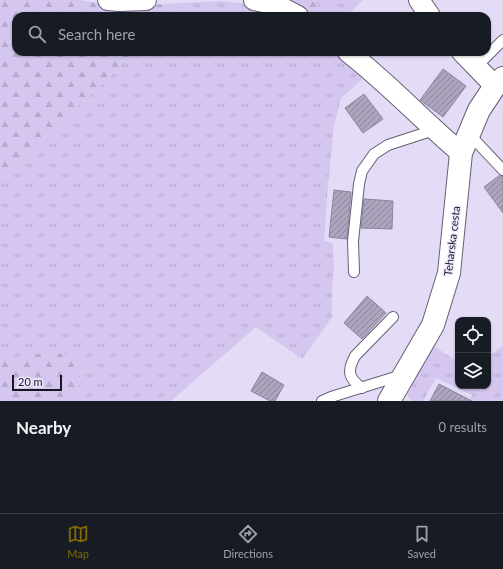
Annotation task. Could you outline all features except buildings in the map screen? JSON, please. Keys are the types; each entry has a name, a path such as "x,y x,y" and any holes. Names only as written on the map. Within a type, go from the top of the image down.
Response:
{"street":[{"path":"108,0 146,0"},
{"path":"254,0 277,5 290,12"},
{"path":"419,0 427,12"},
{"path":"353,56 372,70 434,130 465,143"},
{"path":"466,56 476,67 499,82"},
{"name":"Teharska cesta","path":"398,391 433,325 449,273 465,143 479,110 499,82"}],"lane":[{"path":"491,52 503,40"},
{"path":"476,67 487,56"},
{"path":"354,272 353,241 359,184 362,171 374,154 388,144 434,130"},
{"path":"465,143 503,170"},
{"path":"362,388 352,380 350,372 351,363 355,356 393,317"},
{"path":"322,401 362,388 398,391"}],"green space":[{"path":"0,0 80,0 96,3 147,5 179,3 171,12 12,12 12,56 129,56 120,67 0,179"},
{"path":"277,0 312,0 318,6 317,12 299,12"},
{"path":"312,0 363,0 350,12 317,12 318,6"},
{"path":"221,1 259,5 279,12 171,12 179,3"},
{"path":"129,56 346,56 368,74 341,98 334,126 324,241 333,243 334,268 332,317 302,359 256,327 171,401 78,401 81,364 22,367 0,358 0,179 120,67"},
{"path":"432,345 455,360 455,387 436,378 423,401 412,401 407,395"},
{"path":"503,346 503,401 469,401 472,395 459,389 491,389 491,354"},
{"path":"57,353 76,356 81,364 78,401 0,401 0,358 22,367 26,355"}]}
